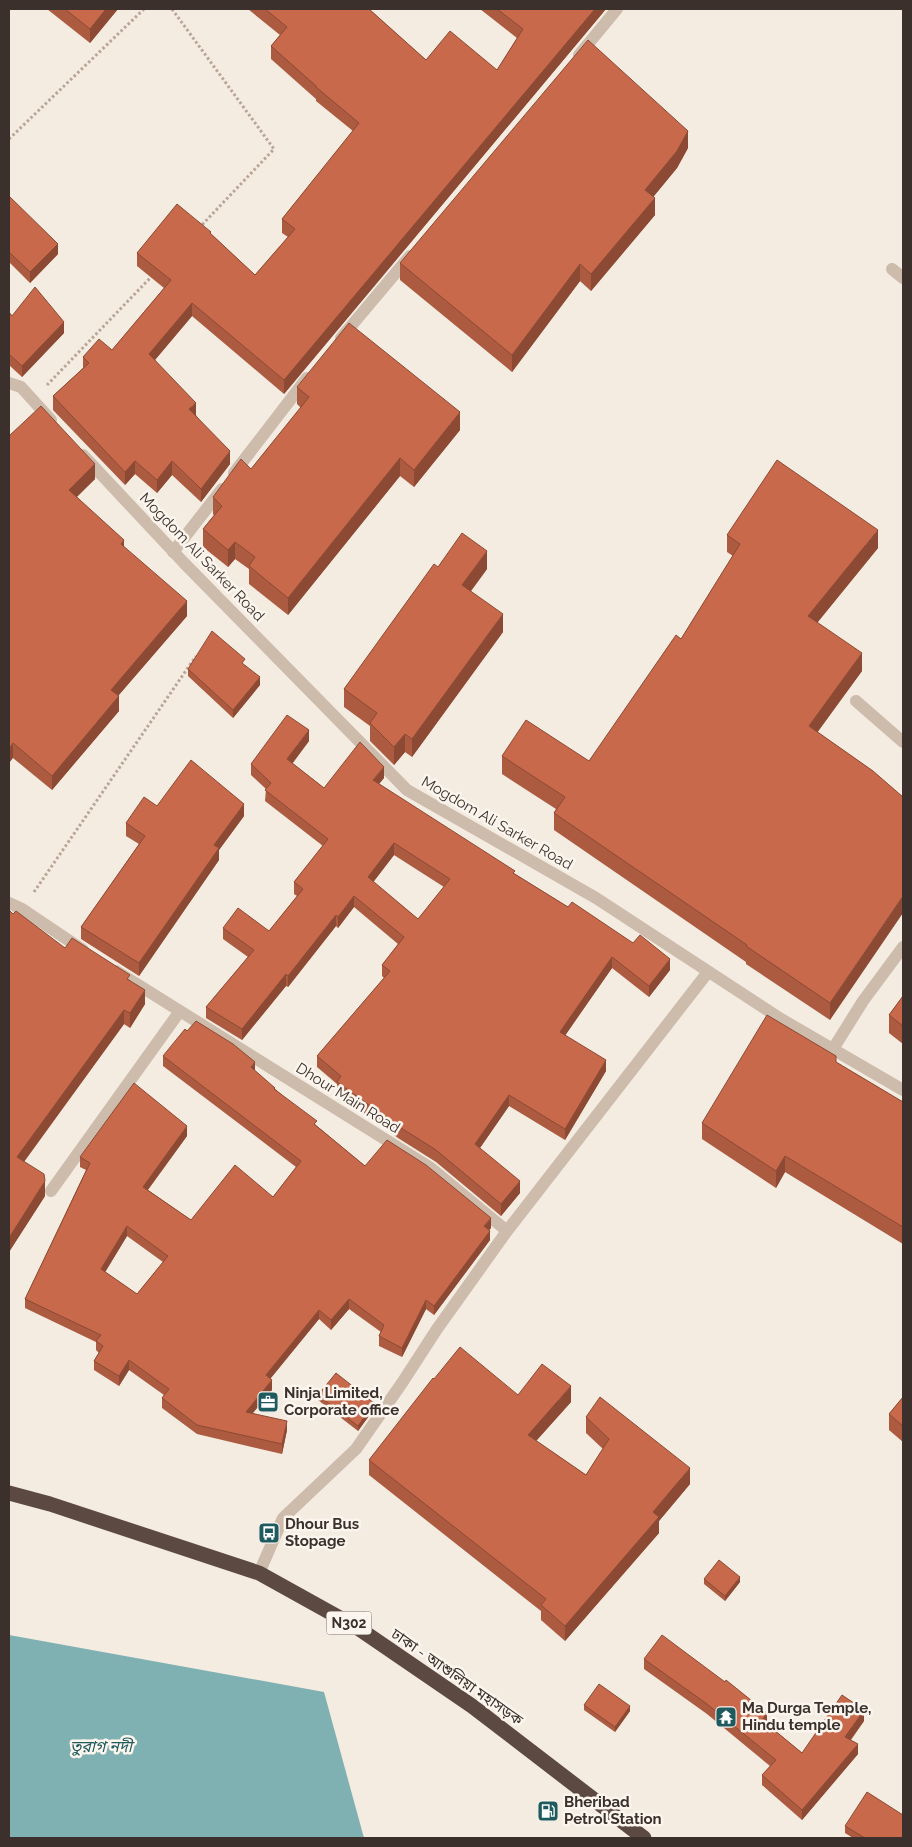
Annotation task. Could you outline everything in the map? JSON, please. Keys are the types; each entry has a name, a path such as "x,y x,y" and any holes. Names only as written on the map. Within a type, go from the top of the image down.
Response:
{"highway":[{"name":"ঢাকা - আশুলিয়া মহাসড়ক","path":"9,1493 50,1504 259,1573 358,1628 472,1706 644,1838"}],"street":[{"path":"574,61 617,9"},
{"path":"333,348 418,246"},
{"path":"892,269 903,278"},
{"path":"173,552 315,368"},
{"path":"9,383 20,387 58,428"},
{"name":"Mogdom Ali Sarker Road","path":"77,448 173,552 407,790 596,898 781,1019 903,1090"},
{"path":"856,701 903,742"},
{"name":"Dhour Main Road","path":"9,903 22,909 46,927 431,1168 507,1231"},
{"path":"833,1049 863,1001 903,947"},
{"path":"259,1573 283,1518 356,1448 402,1384 437,1328 507,1231 708,972"},
{"path":"51,1191 180,1011"}],"path":[{"path":"9,139 144,9"},
{"path":"172,9 274,149 198,228"},
{"path":"33,400 157,271"},
{"path":"22,909 200,649"}],"water":[{"name":"তুরাগ নদী","path":"9,1635 324,1692 364,1838 9,1838"}],"building":[{"path":"65,9 106,9 90,29"},
{"path":"265,9 369,9 426,60 450,31 497,70 523,29 497,9 595,9 284,380 192,303 149,354 196,403 189,409 230,451 201,489 172,461 157,480 135,461 125,472 53,396 89,363 83,357 99,339 112,350 171,280 137,253 177,204 211,232 255,275 295,229 282,219 359,123 271,46 287,27"},
{"path":"588,40 688,131 677,151 645,190 655,198 591,274 580,264 512,355 400,263"},
{"path":"9,196 58,244 30,272 9,252"},
{"path":"35,287 64,322 22,366 9,354 9,312 12,316"},
{"path":"349,323 460,412 414,470 400,458 288,598 249,566 255,557 235,542 228,550 203,529 222,506 213,497 241,459 251,469 309,397 297,387"},
{"path":"41,406 95,464 69,490 124,540 121,544 187,601 111,690 119,696 52,776 13,743 9,749 9,436"},
{"path":"777,460 878,530 808,616 862,653 809,726 873,771 903,797 903,896 830,1003 554,813 565,797 502,756 526,720 589,761 676,635 681,639 740,544 727,535"},
{"path":"462,533 487,551 462,585 503,614 412,739 405,734 394,747 370,723 377,713 344,689 434,564 438,567"},
{"path":"212,631 245,659 242,663 260,677 233,710 188,669"},
{"path":"287,715 309,730 287,759 324,788 360,742 384,767 373,780 515,871 513,873 568,907 572,902 633,943 640,935 670,959 649,986 612,957 560,1032 606,1060 565,1129 509,1095 475,1144 520,1181 501,1204 436,1150 398,1126 337,1082 341,1076 317,1056 390,971 382,965 404,937 354,896 338,917 336,915 288,976 286,974 242,1029 206,1007 254,950 223,928 238,908 269,931 303,889 294,882 328,839 265,790 271,783 251,764","holes":["394,843 450,879 418,919 368,877"]},
{"path":"191,760 244,804 214,845 219,848 139,963 81,927 145,836 126,823 144,797 157,806"},
{"path":"9,910 13,914 16,911 65,948 72,938 130,975 127,979 145,990 130,1013 124,1010 17,1157 44,1174 45,1181 9,1238"},
{"path":"903,996 903,1026 889,1015"},
{"path":"767,1015 836,1056 836,1062 903,1102 903,1227 785,1156 776,1171 702,1123"},
{"path":"196,1021 233,1044 255,1062 251,1067 274,1089 317,1121 314,1124 365,1166 387,1140 426,1165 491,1218 484,1226 490,1231 434,1306 426,1300 402,1348 379,1336 384,1325 349,1299 331,1320 319,1310 266,1375 272,1380 246,1412 287,1421 282,1444 197,1425 162,1398 169,1389 129,1360 119,1376 94,1361 103,1346 96,1341 101,1335 25,1299 90,1163 80,1157 134,1083 187,1126 143,1187 191,1220 235,1165 273,1197 301,1161 163,1056 185,1029 187,1031","holes":["127,1226 168,1256 137,1294 101,1269"]},
{"path":"460,1347 518,1395 542,1364 571,1386 528,1435 586,1475 609,1439 586,1417 600,1397 690,1468 653,1512 659,1517 565,1626 541,1605 546,1599 369,1460 433,1378"},
{"path":"336,1373 374,1403 358,1426 318,1395"},
{"path":"903,1397 903,1426 889,1414"},
{"path":"719,1560 740,1577 725,1596 704,1579"},
{"path":"662,1635 725,1682 726,1680 767,1713 762,1720 802,1753 842,1695 864,1710 845,1737 858,1744 802,1810 762,1775 776,1760 707,1704 644,1659"},
{"path":"599,1684 630,1706 615,1727 584,1705"},
{"path":"867,1792 903,1815 903,1838 865,1838 845,1826"}],"place":[{"name":"Ninja Limited, Corporate office","path":"268,1402"},
{"name":"Dhour Bus Stopage","path":"269,1533"},
{"name":"Ma Durga Temple, Hindu temple","path":"726,1717"},
{"name":"Bheribad Petrol Station","path":"548,1811"}]}
